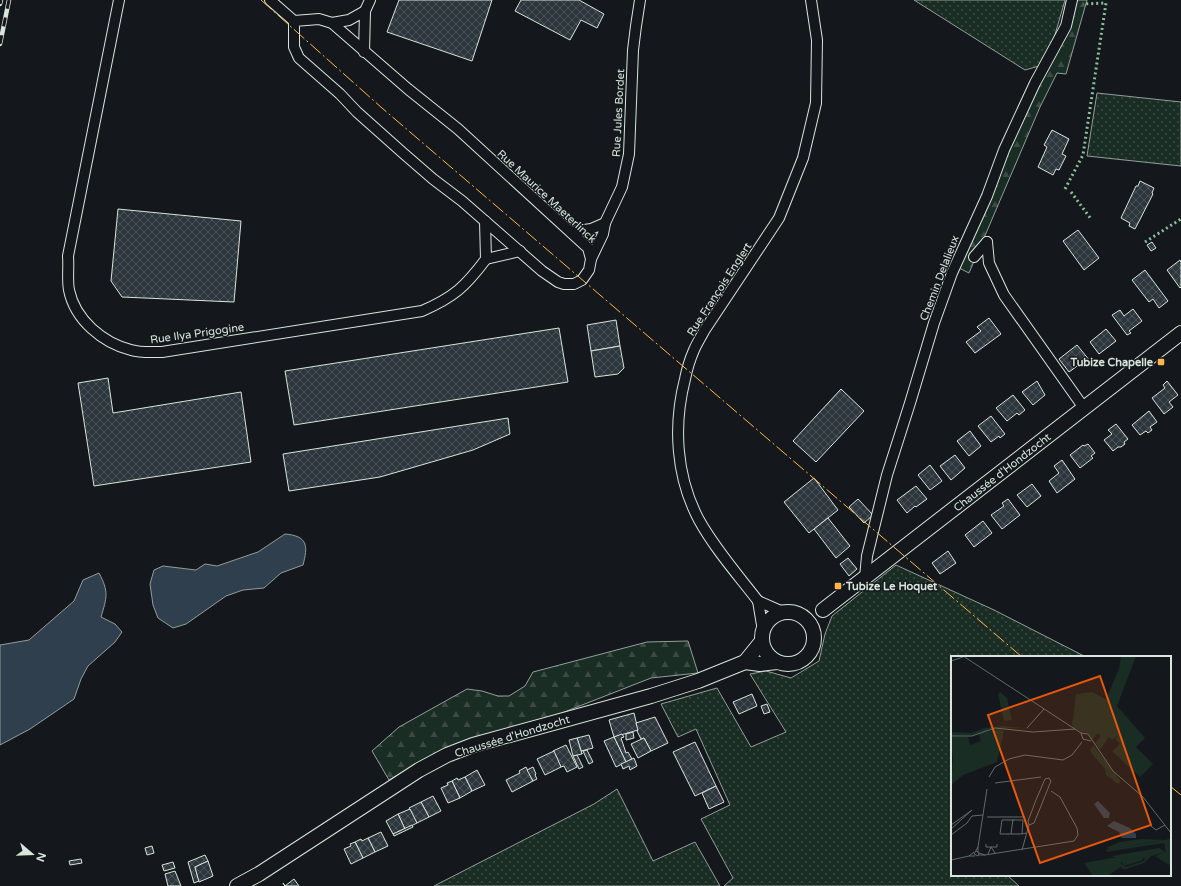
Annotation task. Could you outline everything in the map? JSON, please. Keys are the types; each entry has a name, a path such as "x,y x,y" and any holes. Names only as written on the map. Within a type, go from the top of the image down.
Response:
{"main road":[{"name":"Chaussée d'Hondzocht","path":"823,610 1181,333"},
{"path":"823,610 814,637 812,649 801,661 789,664 777,662 760,664 744,662 763,636 770,619 777,614 823,610"},
{"path":"790,613 803,616 810,623 814,637"},
{"path":"763,636 765,651 777,662"},
{"name":"Chaussée d'Hondzocht","path":"237,886 259,874 419,770 447,755 473,745 658,694 698,681 744,662"}],"street":[{"name":"Rue Ilya Prigogine","path":"119,0 68,256 69,290 73,301 79,313 92,329 109,342 135,351 162,352 422,310 440,303 459,291 486,259"},
{"path":"270,0 294,21 319,19 332,23 349,20 365,12"},
{"path":"364,52 365,12 370,0"},
{"name":"Rue Jules Bordet","path":"592,258 622,187 629,154 633,50 640,0"},
{"name":"Rue François Englert","path":"758,601 709,536 691,501 680,461 678,416 680,398 688,366 694,350 704,331 779,218 803,158 816,103 817,40 811,0"},
{"name":"Chemin Delalieux","path":"865,578 867,556 887,475 934,323 952,273 987,196 1004,150 1032,90 1066,26 1072,0"},
{"name":"Rue Maurice Maeterlinck","path":"294,21 294,47 299,58 340,94 357,112 433,179 462,201 542,271 558,282 564,284 574,284 582,280 589,270 592,258 588,248 458,129 364,52 332,23"},
{"path":"485,221 486,259 520,251"},
{"path":"570,232 592,229 606,223"},
{"path":"974,257 987,242 989,263 1004,295 1084,408"},
{"path":"763,636 758,601 790,613"}],"green space":[{"path":"914,0 1065,0 1054,38 1039,66 1025,70"},
{"path":"1074,0 1087,0 1066,74 1057,73 1040,107 969,273 959,268 1014,136"},
{"path":"1097,93 1181,102 1181,166 1087,156"},
{"path":"896,565 994,610 1084,656 951,656 951,876 1008,876 1019,886 724,886 733,878 701,819 730,805 696,729 678,737 661,704 717,688 751,747 786,732 750,674 766,671 791,678 819,661 825,634 832,616"},
{"path":"688,641 698,673 651,678 554,716 451,746 389,780 372,751 399,727 467,689 482,691 498,696 509,696 525,686 533,672 647,642"},
{"path":"617,789 653,861 695,842 720,886 434,886 594,804"}],"water":[{"path":"285,534 298,537 304,543 306,552 303,565 281,573 264,588 243,590 226,596 186,624 173,628 158,618 153,605 150,584 154,570 163,566 196,570 205,564 217,566 258,552"},
{"path":"99,573 106,590 105,604 101,617 115,624 122,632 115,642 88,666 81,679 74,699 30,729 0,745 0,645 29,640 74,601 83,580"}],"building":[{"path":"399,0 492,0 472,61 387,32"},
{"path":"521,0 579,0 604,14 597,28 581,20 570,40 515,11"},
{"path":"1052,130 1069,139 1062,154 1066,156 1059,170 1056,169 1053,175 1038,167 1047,147 1044,145"},
{"path":"1140,181 1154,188 1153,194 1135,229 1129,226 1130,223 1121,218 1136,186 1138,186"},
{"path":"118,209 241,221 234,302 122,297 111,281"},
{"path":"1078,230 1099,258 1084,270 1063,241"},
{"path":"1152,242 1156,248 1151,251 1147,245"},
{"path":"1180,260 1181,287 1180,288 1167,270"},
{"path":"1145,270 1168,301 1159,308 1153,299 1149,302 1132,280"},
{"path":"1133,309 1142,321 1129,331 1131,333 1127,335 1112,315 1120,310 1124,316"},
{"path":"989,318 1001,334 975,353 966,342 981,331 977,327"},
{"path":"616,320 620,346 591,351 587,325"},
{"path":"559,328 568,382 294,425 285,371"},
{"path":"1106,329 1116,341 1099,354 1090,342"},
{"path":"1077,345 1090,361 1082,367 1080,364 1069,372 1059,359"},
{"path":"620,346 624,368 618,374 595,377 591,351"},
{"path":"108,378 113,413 241,392 251,462 94,486 78,383"},
{"path":"1037,381 1045,395 1033,405 1022,392"},
{"path":"1167,381 1178,395 1169,402 1173,407 1164,414 1152,398 1165,388 1163,385"},
{"path":"841,389 864,411 816,462 793,441"},
{"path":"1013,395 1025,410 1019,415 1017,413 1007,421 996,408"},
{"path":"1149,411 1157,422 1150,427 1152,430 1148,433 1146,431 1140,435 1132,425"},
{"path":"991,416 1005,434 1000,438 999,436 991,442 978,426"},
{"path":"508,418 510,434 473,450 380,477 289,491 283,454"},
{"path":"1116,424 1128,439 1124,442 1125,444 1113,451 1104,440 1112,434 1108,430"},
{"path":"970,431 981,446 969,456 957,441"},
{"path":"1088,444 1095,453 1091,456 1093,458 1080,468 1070,455 1083,445"},
{"path":"955,455 965,468 951,480 940,466"},
{"path":"1062,460 1075,479 1057,493 1049,481 1059,473 1054,466"},
{"path":"930,465 942,481 930,490 918,475"},
{"path":"814,478 838,510 809,533 784,502"},
{"path":"1032,484 1041,496 1027,507 1017,495"},
{"path":"916,486 927,499 907,513 897,500"},
{"path":"858,499 873,515 864,523 849,507"},
{"path":"1008,499 1020,515 1002,529 991,515 1004,506 1002,503"},
{"path":"828,518 850,546 836,558 814,529"},
{"path":"983,521 992,533 974,547 965,535"},
{"path":"948,551 956,563 940,574 932,563"},
{"path":"848,558 857,569 849,576 840,564"},
{"path":"752,694 757,706 739,714 733,702"},
{"path":"767,704 770,712 764,714 761,706"},
{"path":"634,713 638,730 614,737 609,720"},
{"path":"655,717 668,743 651,751 644,738 641,739 637,731 636,723"},
{"path":"633,732 634,738 626,740 626,734"},
{"path":"622,734 624,737 621,738 626,753 628,752 632,759 626,762 614,737"},
{"path":"589,735 593,748 581,751 577,738"},
{"path":"614,737 626,762 616,767 604,741"},
{"path":"577,738 582,754 573,756 569,740"},
{"path":"644,738 651,751 638,758 631,744"},
{"path":"695,742 716,786 695,796 673,752"},
{"path":"566,745 577,767 567,772 564,766 561,767 553,751"},
{"path":"587,750 593,762 589,764 583,751"},
{"path":"554,751 561,767 545,775 537,759"},
{"path":"577,755 583,767 579,769 573,756"},
{"path":"634,758 637,766 630,770 629,766 623,769 621,764"},
{"path":"526,767 533,781 512,792 506,780 520,773 519,771"},
{"path":"533,767 537,779 533,781 527,770"},
{"path":"477,770 485,785 472,791 465,777"},
{"path":"465,777 472,791 460,798 452,781 457,778 458,780"},
{"path":"452,781 460,798 448,803 441,788 448,785 447,783"},
{"path":"716,786 724,802 709,809 702,793"},
{"path":"433,796 441,811 429,817 421,802"},
{"path":"421,802 429,817 417,823 409,808"},
{"path":"410,809 417,823 405,829 398,814"},
{"path":"398,814 405,829 393,834 386,821"},
{"path":"412,825 413,827 394,836 393,834"},
{"path":"381,832 388,846 375,852 368,838"},
{"path":"368,838 375,852 363,858 355,842"},
{"path":"355,842 363,858 351,864 344,849 351,846 350,844"},
{"path":"152,846 154,853 147,855 145,848"},
{"path":"205,855 208,861 195,867 199,881 194,883 188,862"},
{"path":"81,859 82,863 70,865 69,861"},
{"path":"208,861 213,876 199,882 195,867"},
{"path":"173,862 175,868 164,871 162,865"},
{"path":"175,871 181,886 168,886 165,874"},
{"path":"294,879 299,886 285,886"}],"railway":[{"path":"0,4 1,0"},
{"path":"0,44 9,0"}],"hedge":[{"path":"1065,189 1083,155 1106,3 1083,4"},
{"path":"1071,192 1091,219"},
{"path":"1145,242 1181,219"}],"power":[{"path":"261,0 382,108 1021,656"},
{"path":"1171,787 1181,795"}],"place":[{"name":"Tubize Chapelle","path":"1161,362"},
{"name":"Tubize Le Hoquet","path":"838,586"}]}
